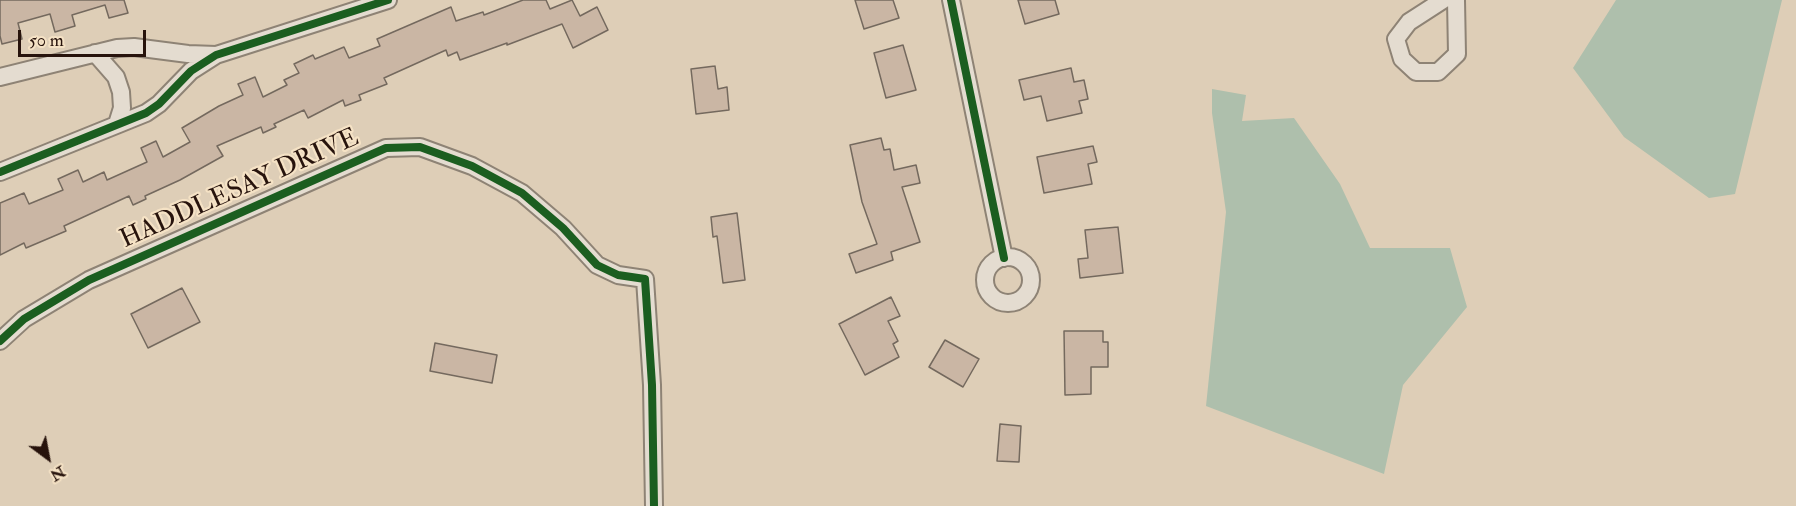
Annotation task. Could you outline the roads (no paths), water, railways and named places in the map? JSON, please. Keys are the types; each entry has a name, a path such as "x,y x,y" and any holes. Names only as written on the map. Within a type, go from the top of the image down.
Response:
{"street":[{"path":"0,172 146,113 159,104 191,71 216,55 388,0"},
{"path":"951,0 1004,258"},
{"path":"1443,0 1409,22 1396,39 1401,59 1416,72 1438,72 1457,54 1456,0"},
{"path":"0,77 117,48 134,47 216,55"},
{"path":"95,53 116,76 121,92 122,108 117,124"},
{"name":"HADDLESAY DRIVE","path":"0,341 24,319 89,280 386,148 420,147 472,166 522,193 563,228 597,265 618,275 645,279 652,385 654,506"}]}
